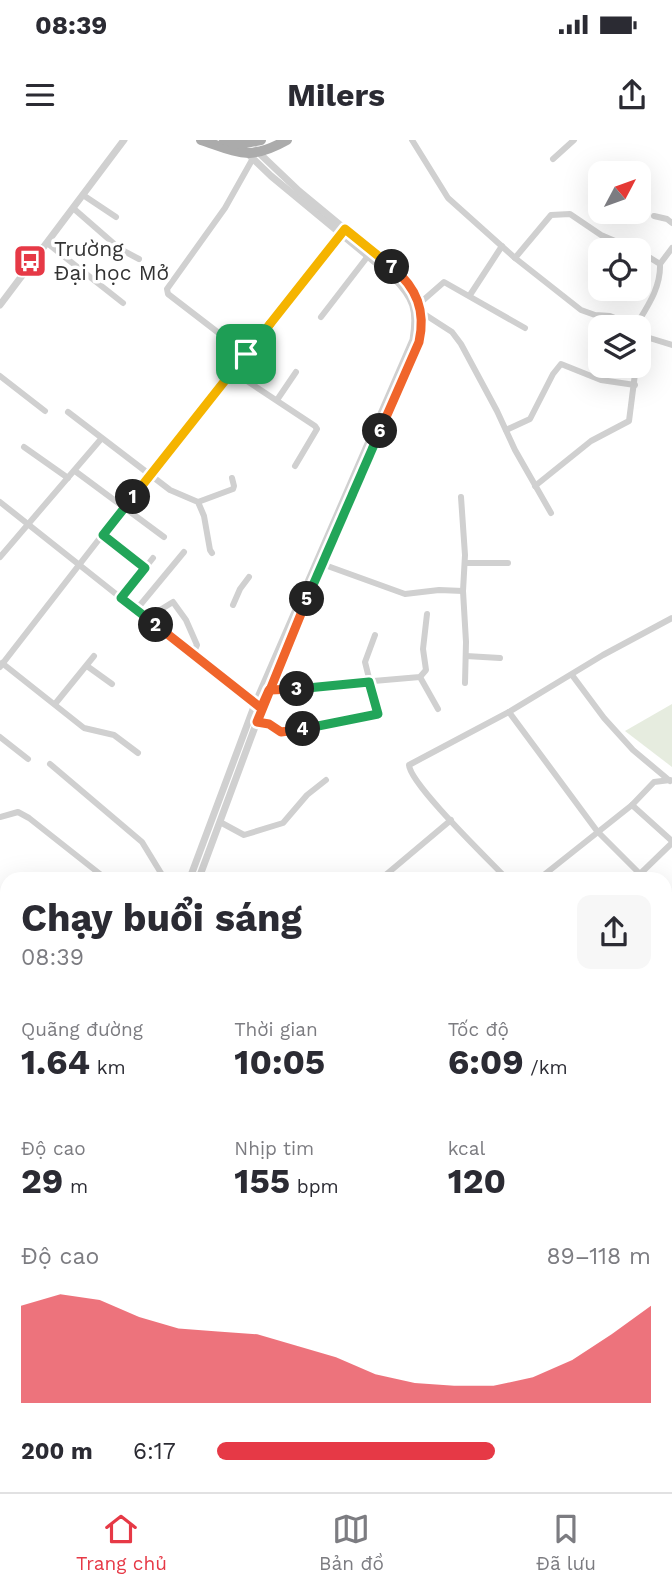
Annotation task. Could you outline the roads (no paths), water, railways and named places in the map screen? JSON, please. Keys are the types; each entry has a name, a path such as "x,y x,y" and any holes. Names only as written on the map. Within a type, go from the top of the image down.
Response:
{"main road":[{"path":"201,140 252,156 287,140"},
{"path":"224,140 251,143"}],"street":[{"path":"0,305 124,140"},
{"path":"412,140 441,191 515,258 581,310 595,315"},
{"path":"553,159 574,140"},
{"path":"246,354 204,324 168,294 166,289 225,208 252,156 251,143"},
{"path":"192,872 258,706 412,340 416,320 414,305 406,290 299,191 252,156"},
{"path":"83,195 116,217"},
{"path":"73,208 120,249 139,259"},
{"path":"515,258 551,215 570,214 606,238"},
{"path":"654,216 672,223"},
{"path":"201,872 257,722 258,706 269,690 419,342 422,326 420,303 412,286 343,231"},
{"path":"138,753 114,735 85,728 1,664 343,231"},
{"path":"47,243 123,303"},
{"path":"470,295 502,246"},
{"path":"645,315 660,276 660,264 672,248"},
{"path":"321,317 368,256"},
{"path":"651,259 660,264"},
{"path":"420,303 444,282 525,328"},
{"path":"421,312 452,332 461,344 551,513"},
{"path":"651,336 672,345"},
{"path":"506,430 530,419 561,364 601,380 635,385"},
{"path":"232,371 312,422 317,429 295,466"},
{"path":"277,400 296,372"},
{"path":"0,376 45,411"},
{"path":"535,486 590,441 629,421 635,378"},
{"path":"68,412 170,490 198,502 233,489 232,478"},
{"path":"0,557 101,439"},
{"path":"24,447 68,478"},
{"path":"75,471 164,537"},
{"path":"461,496 465,563 465,683"},
{"path":"0,502 258,706"},
{"path":"198,502 212,553"},
{"path":"103,535 145,568"},
{"path":"136,610 184,552"},
{"path":"121,598 153,558"},
{"path":"465,563 508,563"},
{"path":"322,564 405,594 439,590 463,592"},
{"path":"233,605 248,577"},
{"path":"147,618 167,603 173,602 197,645 193,654"},
{"path":"269,690 420,677 426,670 423,649 427,614"},
{"path":"500,872 416,780 409,765 509,712 672,618"},
{"path":"257,722 269,724 281,732 376,716 377,710 365,662 375,635"},
{"path":"55,704 94,656"},
{"path":"466,656 500,657"},
{"path":"87,666 112,684"},
{"path":"572,674 604,718 633,751 671,781"},
{"path":"420,677 438,709"},
{"path":"509,712 597,831 638,872"},
{"path":"0,737 28,759"},
{"path":"50,764 142,842 160,872"},
{"path":"220,822 244,835 283,823 307,794 326,780"},
{"path":"547,872 632,805 654,782 671,781"},
{"path":"632,805 672,842 646,872"},
{"path":"0,817 18,813 29,818 98,872"},
{"path":"389,872 451,820"}],"place":[{"name":"Trường Đại học Mở","path":"30,261"}]}
